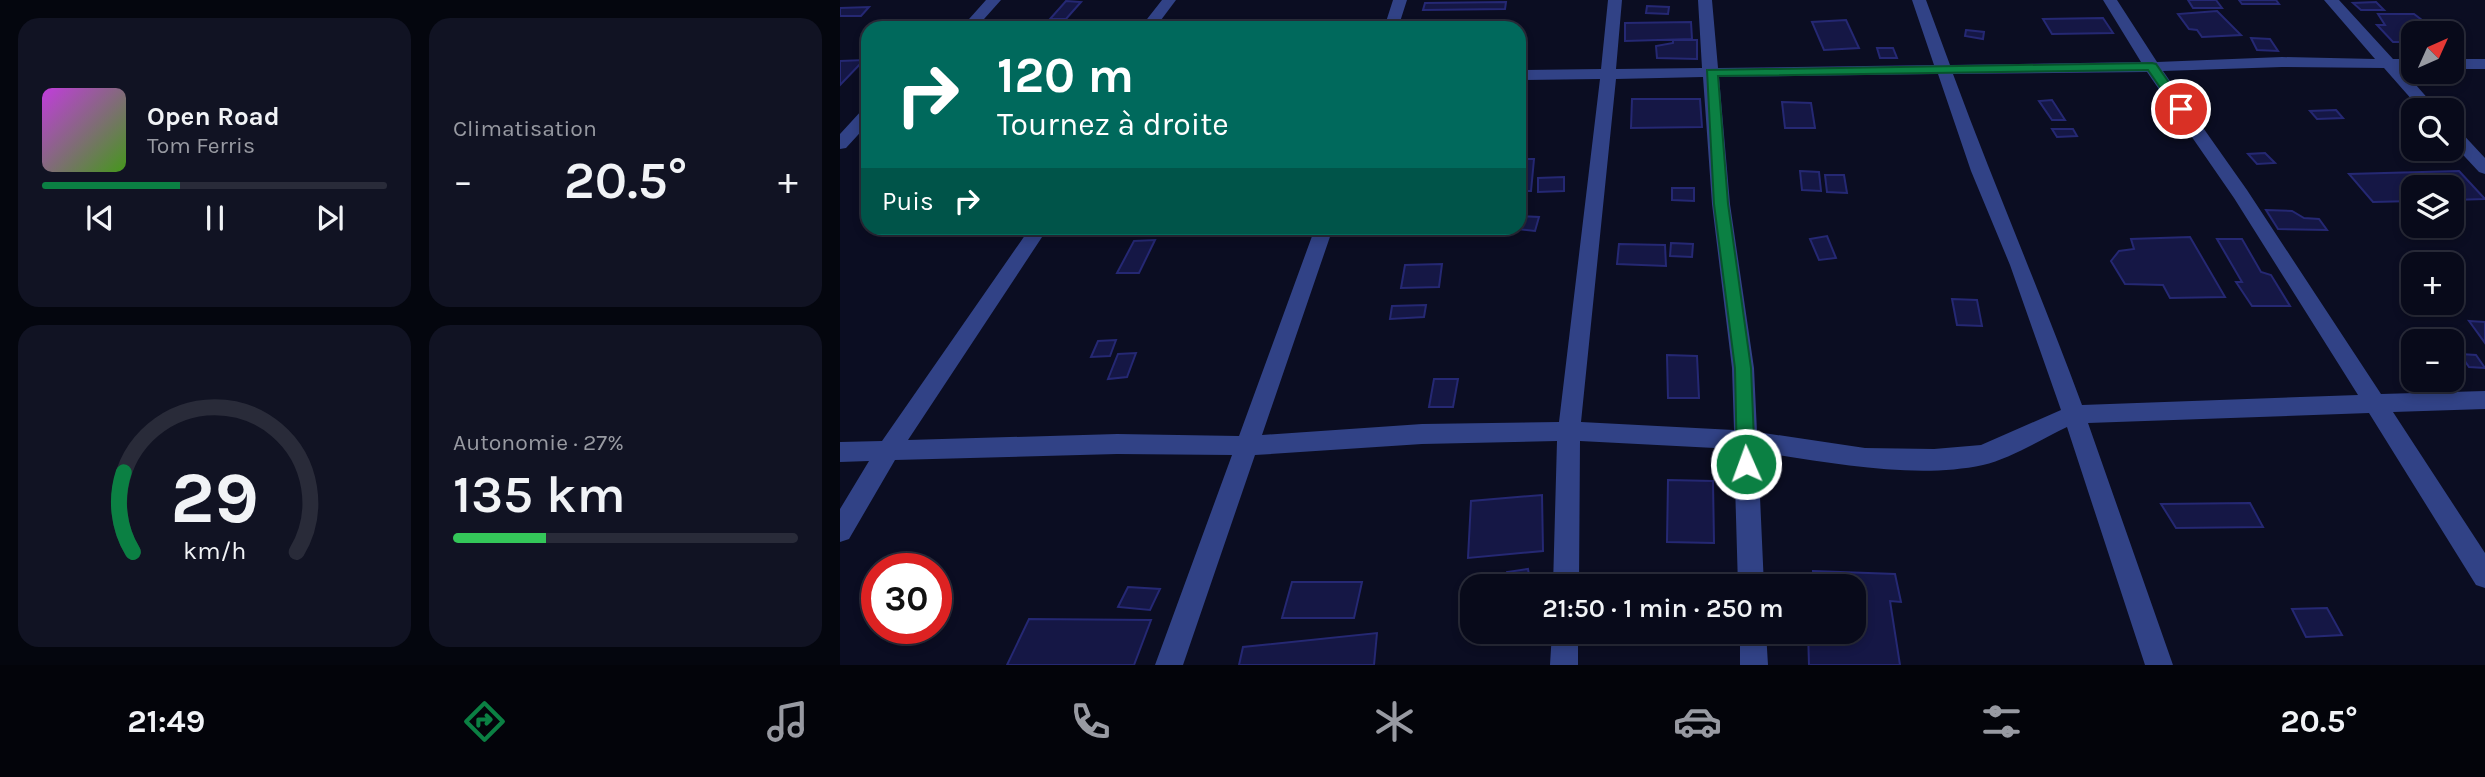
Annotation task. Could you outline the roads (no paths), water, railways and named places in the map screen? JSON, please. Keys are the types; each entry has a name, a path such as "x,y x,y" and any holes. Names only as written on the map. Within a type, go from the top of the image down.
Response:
{"street":[{"path":"974,21 994,0"},
{"path":"1152,21 1168,0"},
{"path":"1393,21 1400,0"},
{"path":"1566,574 1569,430 1595,213 1615,0"},
{"path":"1705,0 1721,204 1743,368 1751,574"},
{"path":"1919,0 1980,170 2020,265 2074,414 2159,665"},
{"path":"2110,0 2152,67 2241,194 2485,576"},
{"path":"2331,0 2419,98"},
{"path":"1526,75 2152,67 2282,62 2401,64"},
{"path":"2464,64 2485,64"},
{"path":"840,144 861,122"},
{"path":"2464,146 2485,168"},
{"path":"840,531 889,449 1034,235"},
{"path":"1169,665 1322,235"},
{"path":"840,452 1117,444 1248,446 1422,434 1569,430 1745,440 1865,458 1934,459 1983,455 2074,414 2485,400"},
{"path":"1564,665 1565,644"},
{"path":"1753,644 1754,665"}]}
